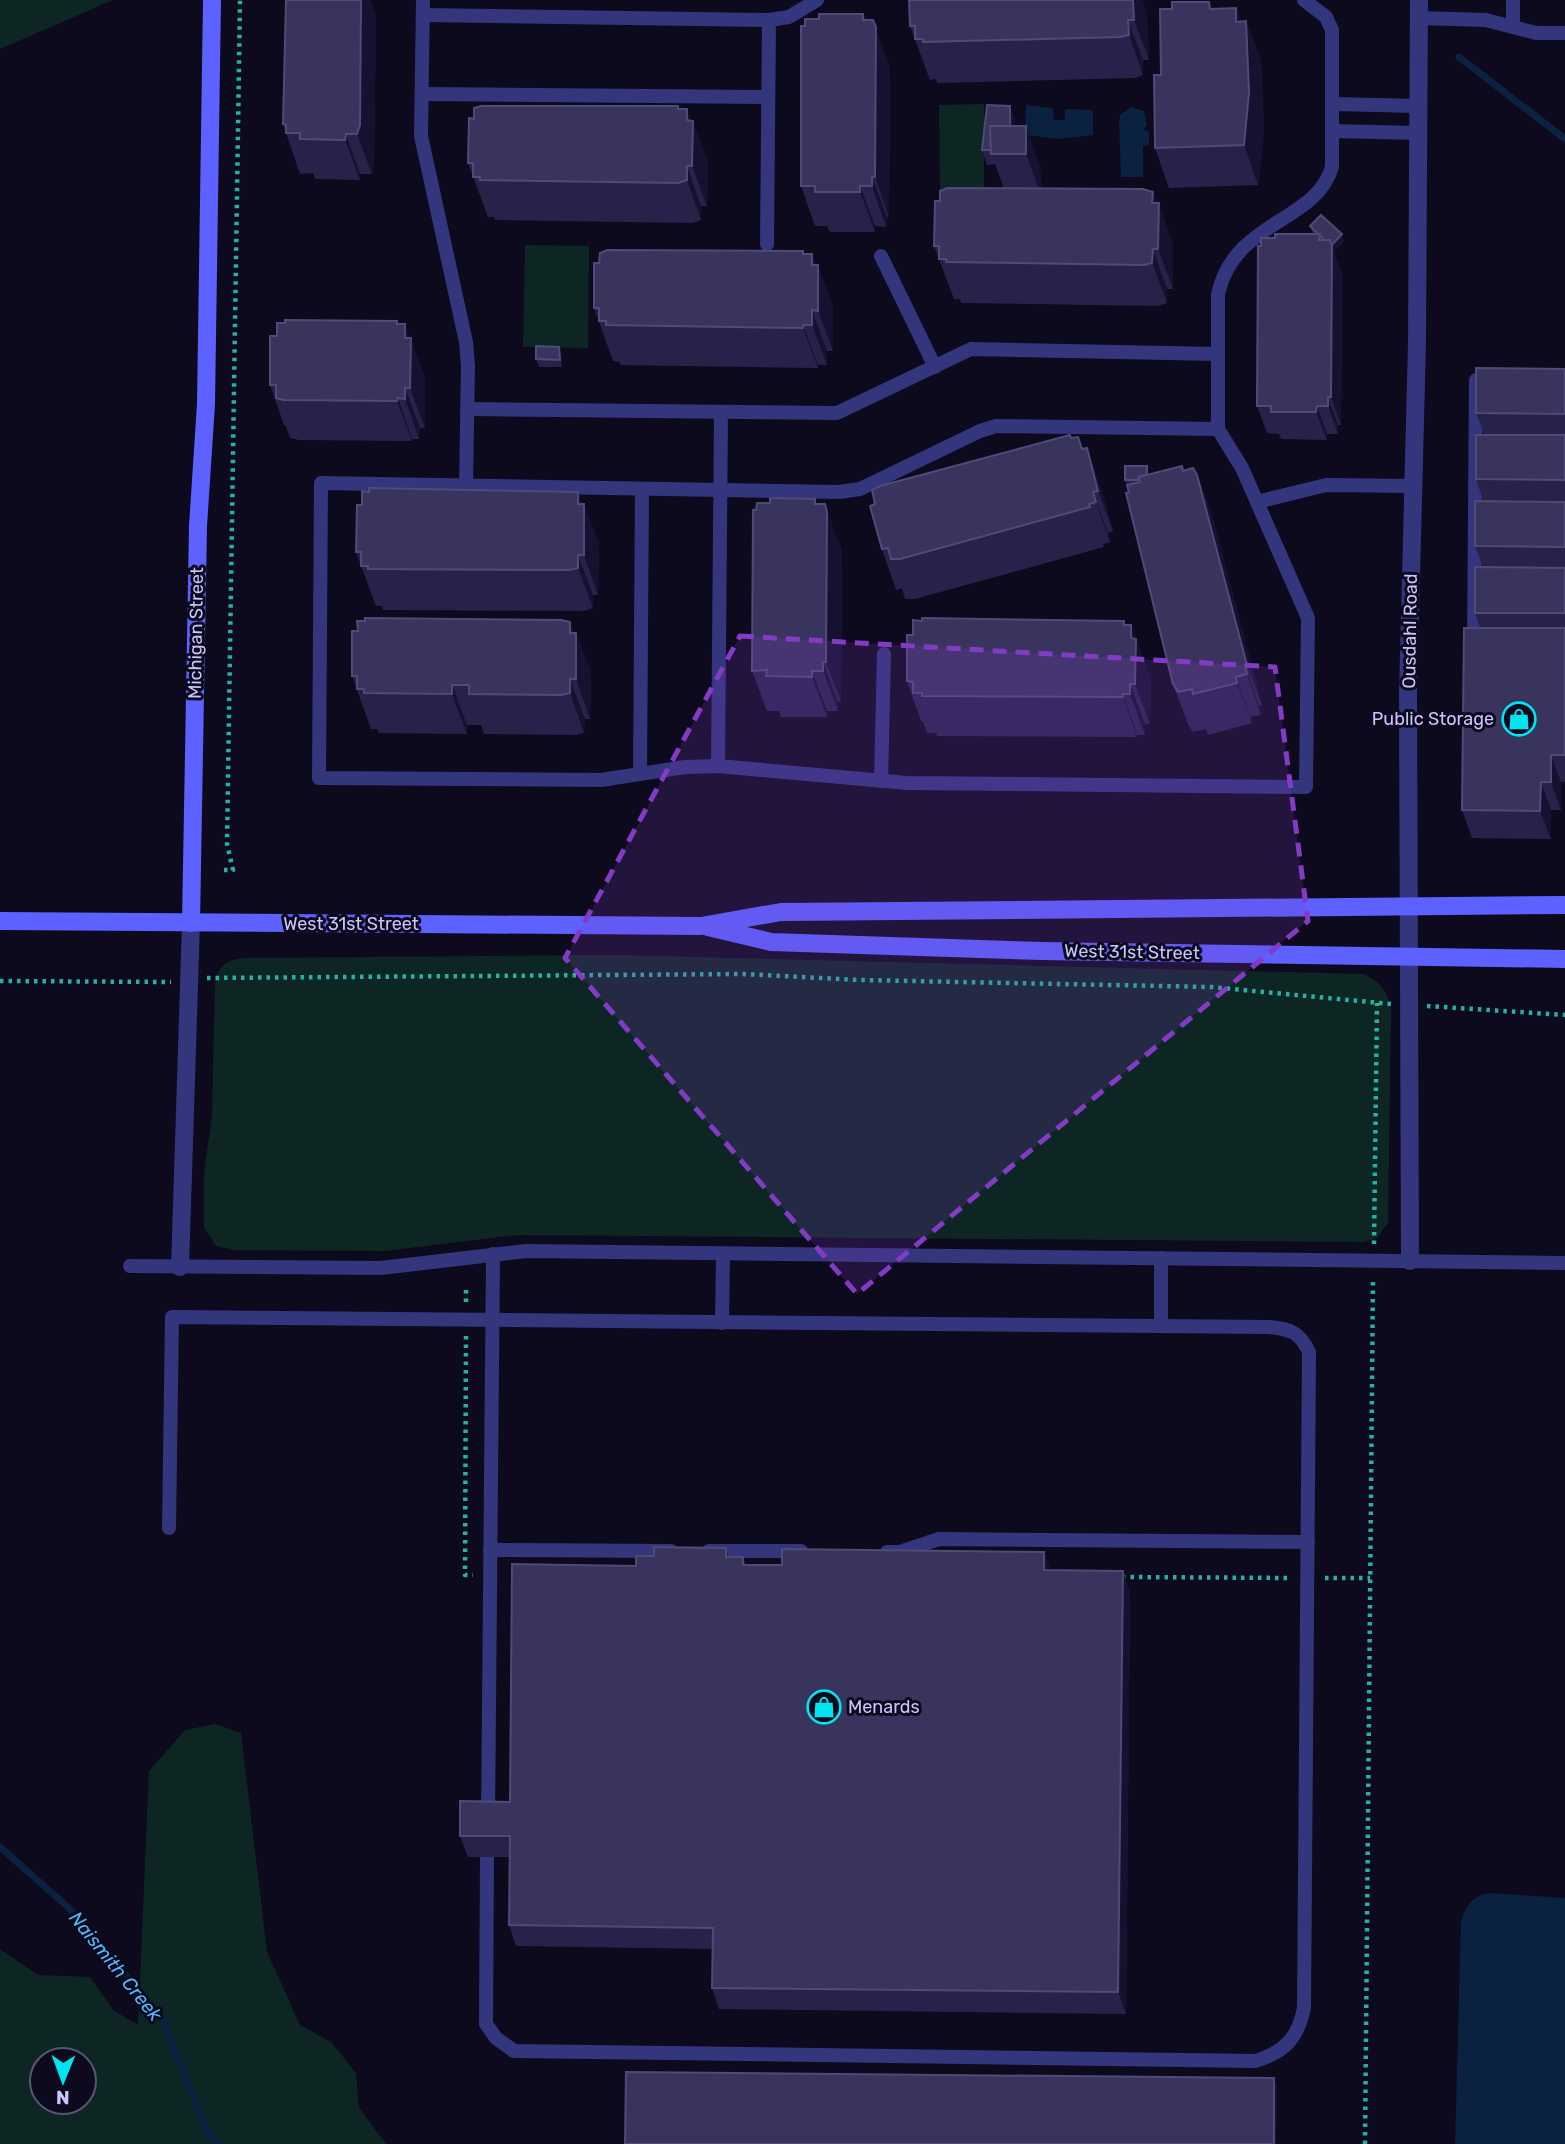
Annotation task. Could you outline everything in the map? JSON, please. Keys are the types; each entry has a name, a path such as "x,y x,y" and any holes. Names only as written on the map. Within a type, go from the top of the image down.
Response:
{"main road":[{"name":"Michigan Street","path":"191,923 198,526 206,404 212,0"},
{"name":"West 31st Street","path":"0,921 702,926 782,912 1565,905"},
{"name":"West 31st Street","path":"702,926 772,942 1042,951 1565,959"}],"street":[{"name":"Ousdahl Road","path":"1410,1261 1408,694 1419,133 1419,0"},
{"name":"Michigan Street","path":"180,1267 191,923"}],"lane":[{"path":"466,486 466,342 421,136 423,8 769,20 789,17 817,0"},
{"path":"1218,429 996,426 860,489 839,492 321,483 319,778 601,780 685,767 718,766 881,781 1306,787 1308,618 1257,502 1230,446 1218,429 1218,295 1223,274 1232,258 1252,238 1318,193 1327,182 1332,167 1332,30 1326,17 1304,0"},
{"path":"1513,0 1513,26"},
{"path":"1419,18 1486,20 1536,33 1565,33"},
{"path":"767,244 769,20"},
{"path":"422,94 768,97"},
{"path":"1332,104 1419,106"},
{"path":"1332,131 1419,133"},
{"path":"881,256 935,367"},
{"path":"467,409 837,413 971,349 1218,354"},
{"path":"1488,648 1475,648 1476,380 1514,380"},
{"path":"718,766 721,412"},
{"path":"1257,502 1326,485 1413,486"},
{"path":"640,774 642,489"},
{"path":"881,781 884,654"},
{"path":"130,1266 381,1268 526,1251 1565,1263"},
{"path":"488,1822 493,1254"},
{"path":"722,1323 723,1254"},
{"path":"1161,1258 1161,1326"},
{"path":"169,1528 172,1317 1279,1328 1290,1329 1303,1339 1309,1352 1304,2008 1299,2029 1289,2044 1274,2055 1255,2061 514,2051 496,2038 486,2024 487,1857"},
{"path":"877,1552 900,1552 939,1539 1308,1542"},
{"path":"490,1550 817,1552"}],"path":[{"path":"224,870 233,870 227,844 240,0"},
{"path":"215,977 743,974 860,980 1211,987 1377,1003 1366,2144"},
{"path":"0,981 156,983"},
{"path":"1444,1007 1565,1015"}],"highlighted area":[{"path":"740,636 1275,667 1308,921 857,1294 565,958"}],"green space":[{"path":"0,0 113,0 0,49"},
{"path":"984,104 984,189 940,189 939,105"},
{"path":"525,245 589,246 588,348 523,347"},
{"path":"617,955 1364,974 1383,988 1391,1010 1388,1223 1377,1238 1364,1242 517,1235 385,1251 233,1250 216,1246 204,1228 204,1173 212,1116 215,983 218,972 224,965 243,958"},
{"path":"215,1724 241,1733 267,1952 300,2025 331,2042 356,2073 359,2108 386,2144 0,2144 0,1949 38,1975 90,1977 113,2010 138,2025 149,1771 185,1730"}],"water":[{"path":"1026,105 1053,108 1054,120 1065,120 1065,109 1093,110 1093,135 1059,139 1025,135"},
{"path":"1131,107 1144,111 1147,125 1143,130 1149,131 1149,145 1143,146 1143,177 1121,177 1120,115"},
{"path":"1489,1893 1565,1898 1565,2144 1455,2144 1461,1921 1471,1903"}],"building":[{"path":"286,0 361,0 360,125 357,134 346,134 345,140 300,139 300,133 286,133 286,125 283,124"},
{"path":"909,0 1133,0 1134,20 1128,20 1129,35 1120,37 923,42 923,39 915,39 915,26 910,26"},
{"path":"1172,2 1209,2 1210,9 1236,8 1236,22 1246,21 1249,92 1244,145 1155,148 1154,75 1161,75 1160,9 1172,9"},
{"path":"819,14 863,14 863,20 873,20 876,27 875,177 872,177 872,186 860,186 860,192 815,192 815,186 801,186 801,26 805,26 805,19 819,19"},
{"path":"987,105 1010,106 1010,126 990,126 991,150 982,150"},
{"path":"678,106 678,109 687,109 687,120 693,121 692,166 687,166 687,180 678,183 480,180 480,177 473,177 473,163 468,163 469,118 474,119 474,108"},
{"path":"990,126 1026,126 1026,154 991,154"},
{"path":"947,188 1143,189 1153,192 1152,203 1159,203 1158,249 1153,249 1152,263 1144,265 946,262 946,259 939,259 939,246 934,246 935,201 940,201 940,191"},
{"path":"1321,215 1342,234 1332,245 1330,240 1324,240 1310,226"},
{"path":"1275,234 1320,234 1319,240 1330,240 1332,247 1331,397 1328,397 1328,406 1317,406 1316,412 1271,412 1271,406 1257,406 1258,246 1261,246 1261,238 1275,238"},
{"path":"607,250 803,251 803,254 812,254 812,265 818,265 818,311 812,310 812,325 803,325 803,328 606,325 606,321 599,321 599,308 594,308 594,263 599,263 600,253"},
{"path":"285,320 397,321 397,324 405,324 405,338 411,338 410,388 405,388 405,399 276,398 276,385 270,385 270,336 277,336 277,323 285,323"},
{"path":"536,346 559,347 560,360 536,359"},
{"path":"1476,368 1565,369 1565,414 1476,413"},
{"path":"1070,435 1071,438 1078,437 1082,449 1087,448 1098,491 1093,492 1096,502 1089,504 1090,507 900,559 891,559 888,548 882,549 870,506 875,504 872,490"},
{"path":"1476,435 1565,435 1565,480 1476,479"},
{"path":"1125,466 1147,466 1147,475 1139,477 1140,480 1125,480"},
{"path":"1182,466 1183,471 1193,468 1197,475 1247,665 1247,674 1236,677 1237,683 1193,694 1192,689 1178,692 1173,684 1126,493 1129,492 1127,485 1140,482 1139,477"},
{"path":"369,488 578,492 578,504 584,504 584,555 578,555 578,568 569,570 368,569 368,566 361,566 361,552 356,552 357,505 362,505 362,491 369,492"},
{"path":"770,498 815,499 815,504 825,504 827,512 826,662 823,662 823,671 812,671 812,677 766,676 767,670 752,671 753,510 756,510 757,503 770,503"},
{"path":"1475,501 1565,502 1565,547 1475,546"},
{"path":"1475,567 1565,568 1565,613 1475,613"},
{"path":"365,618 570,622 570,633 576,633 576,679 570,679 570,693 561,695 469,694 469,685 452,685 452,694 364,693 364,689 357,689 357,676 352,676 352,631 358,631 357,621 365,621"},
{"path":"922,618 1124,621 1124,625 1131,625 1131,638 1136,639 1135,684 1130,684 1130,694 1123,694 1123,697 922,696 922,693 913,693 913,682 907,681 907,635 913,635 913,620 922,621"},
{"name":"Public Storage","path":"1464,628 1565,628 1565,755 1551,755 1551,782 1541,782 1540,811 1462,810"},
{"name":"Menards","path":"654,1547 726,1548 726,1557 743,1557 743,1565 782,1565 782,1549 1044,1552 1044,1570 1123,1571 1118,1992 712,1988 713,1928 509,1925 510,1836 460,1836 460,1801 510,1802 512,1564 636,1566 636,1556 654,1556"},
{"path":"626,2072 1274,2078 1274,2144 625,2144"}],"waterway":[{"path":"1459,57 1565,139"},
{"name":"Naismith Creek","path":"0,1847 69,1908 162,2018 208,2134 219,2144"}],"place":[{"name":"Public Storage","path":"1519,719"},
{"name":"Menards","path":"824,1707"}]}
